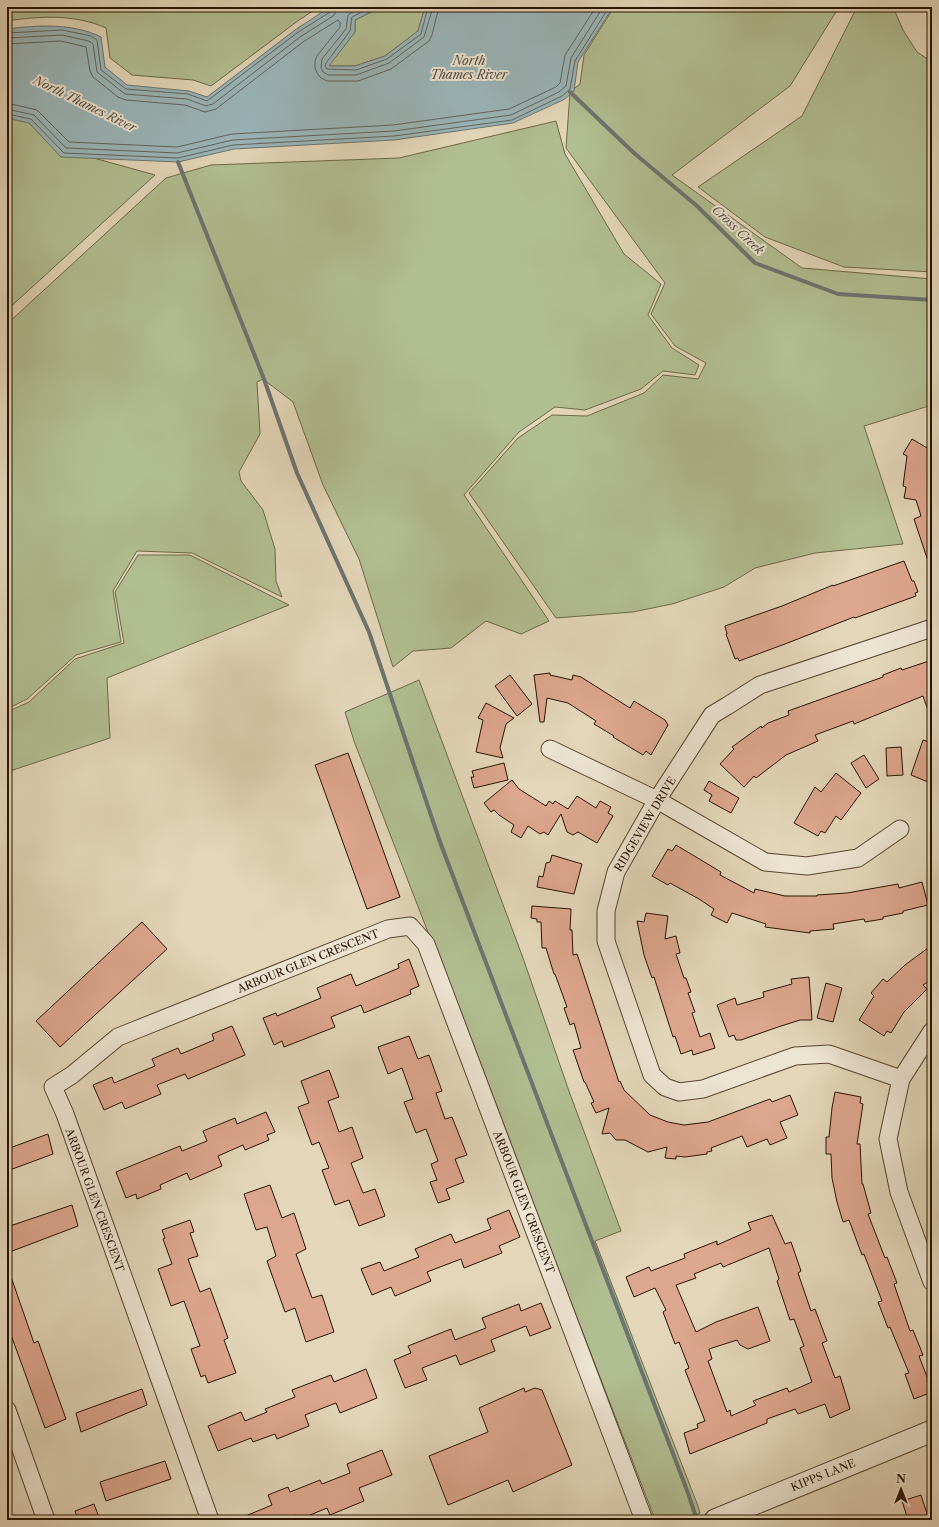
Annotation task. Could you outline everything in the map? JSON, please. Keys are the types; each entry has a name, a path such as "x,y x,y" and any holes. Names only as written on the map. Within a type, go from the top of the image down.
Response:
{"street":[{"name":"RIDGEVIEW DRIVE","path":"901,1078 829,1054 795,1056 703,1089 679,1092 664,1087 652,1075 606,941 606,911 616,872 657,800 712,715 760,685 932,628"},
{"path":"550,749 657,800 765,862 807,866 858,858 900,829"},
{"name":"ARBOUR GLEN CRESCENT","path":"210,1520 67,1121 53,1087 72,1075 118,1036 388,929 410,926 426,944 644,1520"},
{"path":"932,1031 901,1078 888,1139 899,1192 932,1282"},
{"path":"7,1410 46,1520"},
{"name":"KIPPS LANE","path":"715,1520 932,1431"}],"green space":[{"path":"7,7 319,7 299,20 211,86 193,80 132,75 110,58 106,28 82,20 57,17 7,21"},
{"path":"425,7 418,31 385,56 355,66 328,66 355,32 355,20 379,8"},
{"path":"614,7 839,7 790,86 672,175 802,268 932,279 932,405 864,426 903,544 815,553 755,568 724,587 672,604 633,612 556,618 469,493 518,438 552,415 587,416 644,393 663,375 698,379 706,363 675,346 651,314 665,283 566,148 570,92 580,84 584,55"},
{"path":"857,7 893,7 903,30 917,52 932,62 932,272 844,267 765,237 698,187 802,116"},
{"path":"7,110 33,116 65,150 155,175 7,310"},
{"path":"556,121 565,154 624,254 661,284 648,315 672,348 699,365 695,375 663,371 641,389 585,410 555,407 519,432 464,495 549,621 521,634 486,621 451,648 413,651 393,667 359,559 323,485 293,402 263,379 257,382 260,434 239,472 241,481 263,510 275,549 276,581 282,597 192,553 137,551 113,591 121,642 76,655 27,699 7,709 7,324 166,178 211,165 399,158"},
{"path":"138,555 190,555 289,605 107,678 110,738 7,772 7,712 29,702 75,659 124,643 115,592"},
{"path":"419,680 523,958 570,1094 621,1231 595,1241 698,1506 700,1513 684,1520 659,1520 653,1514 354,741 345,712"}],"water":[{"name":"North Thames River","path":"330,7 388,7 379,8 355,20 355,32 329,66 355,66 385,56 418,31 425,7 613,7 578,62 574,91 565,99 513,123 394,140 234,149 178,162 61,157 29,123 7,118 7,29 55,26 90,32 101,37 105,67 127,85 189,91 207,97 295,30"}],"building":[{"path":"912,439 932,451 932,486 929,508 932,507 932,564 929,564 914,519 921,516 916,500 904,498 906,487 903,486 907,456 903,454"},
{"path":"904,561 918,592 915,593 916,596 855,618 854,617 739,661 738,658 735,659 726,634 725,626 782,606 833,585"},
{"path":"932,660 932,716 930,716 923,696 854,724 853,721 815,735 818,741 786,755 756,778 754,776 744,787 720,764 734,749 732,747 761,726 762,728 768,723 789,715 788,711 883,677 883,675 901,668 902,670"},
{"path":"550,673 550,675 572,680 573,675 581,677 630,708 634,701 665,720 668,725 651,755 646,751 643,755 613,737 614,736 594,724 596,721 568,703 547,698 544,722 540,722 534,675"},
{"path":"510,675 532,704 517,716 495,686"},
{"path":"486,703 514,718 506,724 500,748 503,758 476,752 483,720 478,718"},
{"path":"923,740 932,743 932,770 928,782 911,775"},
{"path":"901,747 903,775 887,776 886,748"},
{"path":"348,753 400,897 367,909 315,765"},
{"path":"864,755 879,779 866,788 851,763"},
{"path":"504,763 508,780 474,788 471,777 474,777 472,771"},
{"path":"836,773 861,793 841,820 836,816 825,833 821,831 818,836 794,823 815,787 821,792"},
{"path":"512,780 519,789 546,806 549,801 553,804 555,801 568,809 577,796 596,808 600,801 611,807 608,813 613,816 597,843 578,832 573,835 567,832 561,814 548,835 544,832 540,834 528,826 521,838 511,832 514,825 494,810 491,812 484,803"},
{"path":"709,781 739,798 731,813 709,801 712,795 704,790"},
{"path":"676,845 721,872 720,875 754,893 755,889 785,896 817,896 847,893 898,884 899,888 922,882 928,905 903,911 903,913 883,917 883,919 865,922 864,919 833,924 834,929 810,931 810,933 765,927 766,924 732,913 727,923 711,915 714,909 699,899 670,883 668,885 652,876 668,849 672,851"},
{"path":"552,855 582,864 574,894 537,887 539,876 543,877 546,863 550,862"},
{"path":"532,906 571,909 570,930 572,930 573,955 577,954 619,1082 620,1081 624,1090 650,1115 668,1122 684,1125 708,1122 770,1099 772,1102 790,1095 798,1115 780,1122 787,1138 770,1145 767,1139 747,1147 742,1136 711,1148 712,1151 707,1152 707,1154 685,1157 676,1156 676,1159 665,1158 667,1147 648,1152 625,1140 616,1140 610,1133 602,1134 609,1108 596,1113 591,1103 594,1102 584,1082 573,1050 581,1048 574,1023 570,1025 564,1008 567,1007 546,948 542,948 541,922 537,922 537,919 531,918"},
{"path":"646,913 668,916 665,939 676,936 680,953 676,954 684,978 686,978 691,992 688,993 695,1012 692,1013 700,1037 710,1033 715,1048 693,1055 692,1050 681,1054 675,1036 673,1037 654,977 652,978 644,955 637,921 644,922"},
{"path":"142,922 167,949 60,1047 36,1021"},
{"path":"932,945 932,979 923,985 927,989 904,1012 891,1033 887,1031 884,1036 859,1020 874,996 871,993 883,979 887,982 905,965"},
{"path":"409,959 419,986 410,990 411,994 364,1013 361,1005 331,1017 335,1027 284,1047 282,1041 274,1045 263,1018 276,1013 277,1016 321,998 317,988 351,974 356,986 399,968 398,964"},
{"path":"809,977 812,1020 800,1020 741,1040 736,1040 734,1035 729,1037 717,1005 735,998 737,1005 764,997 763,992 792,984 791,979"},
{"path":"826,983 842,988 833,1022 817,1018"},
{"path":"232,1026 245,1055 188,1079 185,1074 157,1085 161,1094 125,1109 122,1102 104,1110 93,1085 112,1077 114,1083 155,1066 152,1059 178,1048 181,1054 214,1040 212,1034"},
{"path":"409,1036 418,1059 429,1055 442,1091 436,1093 445,1119 452,1117 467,1155 455,1159 464,1182 446,1189 450,1199 438,1203 430,1182 437,1180 431,1164 438,1161 426,1129 416,1133 404,1102 413,1099 402,1068 388,1074 378,1047"},
{"path":"329,1070 339,1097 328,1101 339,1132 352,1127 363,1158 351,1163 363,1193 375,1189 385,1216 359,1226 349,1200 335,1205 322,1170 329,1168 319,1142 312,1145 298,1107 309,1103 301,1081"},
{"path":"835,1092 861,1097 860,1103 863,1104 857,1144 860,1144 862,1184 871,1213 868,1214 885,1258 887,1257 897,1283 894,1284 910,1331 913,1330 923,1355 919,1356 932,1390 932,1392 914,1399 905,1374 909,1373 890,1327 888,1328 878,1302 882,1301 864,1254 862,1255 849,1220 843,1222 837,1202 832,1178 831,1154 826,1154 826,1137 829,1137"},
{"path":"266,1112 275,1132 267,1135 269,1140 245,1150 243,1145 218,1156 222,1166 190,1180 187,1173 160,1185 161,1189 137,1199 136,1194 126,1198 116,1172 180,1146 182,1151 207,1141 203,1131 235,1118 237,1124"},
{"path":"48,1134 53,1154 7,1171 7,1149"},
{"path":"270,1185 282,1218 294,1213 306,1249 296,1254 312,1298 322,1295 334,1332 306,1342 295,1308 285,1312 267,1261 276,1256 267,1227 256,1230 244,1194"},
{"path":"72,1205 78,1226 7,1253 7,1227"},
{"path":"509,1210 520,1237 499,1246 502,1253 464,1268 461,1259 427,1272 431,1281 395,1296 391,1287 372,1295 361,1269 380,1262 384,1271 419,1257 415,1249 451,1234 455,1243 491,1229 487,1219"},
{"path":"772,1215 785,1244 791,1242 801,1271 798,1273 811,1311 815,1309 827,1341 822,1343 835,1378 840,1376 850,1409 830,1418 825,1404 798,1414 795,1409 767,1419 767,1423 690,1454 684,1433 698,1428 697,1424 705,1421 685,1370 689,1368 679,1342 675,1344 663,1312 666,1310 655,1288 634,1297 626,1277 649,1267 651,1271 685,1258 684,1254 717,1241 717,1245 751,1230 748,1223","holes":["769,1248 779,1279 777,1281 790,1320 794,1319 804,1346 800,1348 812,1382 789,1392 787,1388 753,1401 756,1405 731,1416 730,1410 727,1412 708,1361 712,1359 709,1349 737,1340 740,1345 748,1349 770,1341 758,1307 716,1322 696,1332 676,1285 696,1278 694,1274 721,1263 723,1267"]},
{"path":"190,1220 194,1232 190,1233 198,1256 188,1259 200,1292 210,1288 228,1338 224,1340 236,1373 208,1383 205,1375 201,1377 191,1349 200,1346 184,1301 171,1306 158,1269 172,1264 163,1239 165,1238 162,1230"},
{"path":"7,1271 9,1271 34,1343 38,1341 66,1419 45,1428 7,1324"},
{"path":"541,1303 551,1328 530,1336 526,1326 491,1340 495,1351 460,1365 456,1355 422,1368 427,1380 405,1388 394,1360 411,1353 408,1346 451,1329 455,1340 486,1328 482,1318 519,1304 521,1311"},
{"path":"366,1369 377,1398 340,1413 336,1403 305,1415 309,1426 277,1439 275,1434 253,1442 251,1438 218,1451 208,1426 241,1412 245,1421 267,1412 265,1409 295,1397 292,1390 331,1375 334,1382"},
{"path":"524,1388 525,1392 535,1388 542,1390 572,1465 513,1492 508,1480 448,1505 429,1456 488,1432 479,1408"},
{"path":"142,1389 147,1405 81,1432 76,1413"},
{"path":"382,1450 392,1475 359,1488 364,1501 330,1515 327,1508 298,1520 296,1515 284,1520 236,1520 272,1505 268,1495 288,1487 290,1492 320,1480 322,1484 350,1473 347,1464"},
{"path":"165,1461 171,1479 106,1501 100,1482"},
{"path":"921,1495 929,1520 908,1520 902,1501"},
{"path":"94,1504 100,1520 78,1520 75,1511"}],"waterway":[{"name":"Cross Creek","path":"570,92 634,153 697,206 755,263 838,294 932,300"},
{"path":"178,162 264,379 297,473 369,632 440,842 697,1520"}]}
